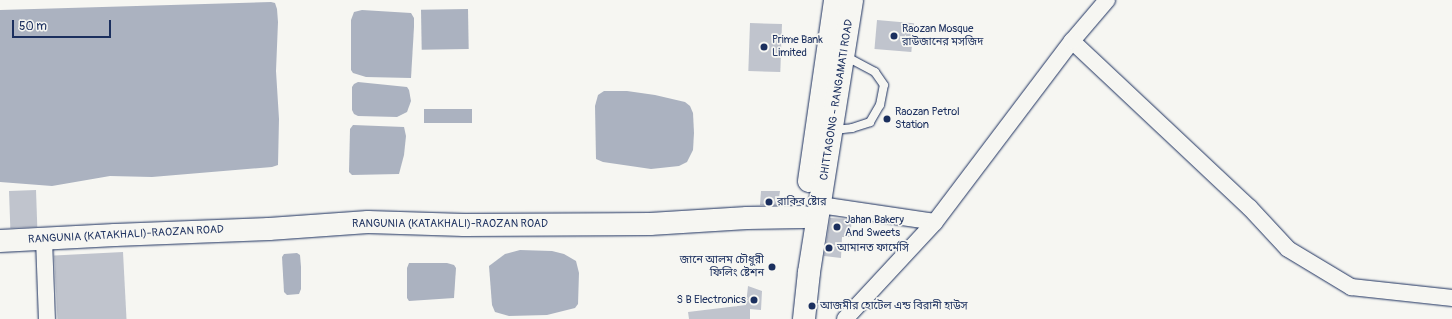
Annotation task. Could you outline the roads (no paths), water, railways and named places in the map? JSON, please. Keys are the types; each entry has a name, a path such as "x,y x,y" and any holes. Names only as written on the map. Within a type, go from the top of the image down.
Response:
{"main road":[{"name":"CHITTAGONG - RANGAMATI ROAD","path":"804,319 809,272 812,211 835,0"},
{"name":"CHITTAGONG - RANGAMATI ROAD","path":"790,319 795,274 833,130 852,0"},
{"name":"RANGUNIA (KATAKHALI)-RAOZAN ROAD","path":"0,241 269,229 368,222 464,225 650,224 747,218 812,211"}],"street":[{"path":"846,319 935,222 1072,41 1107,0"},
{"path":"1072,41 1249,206 1288,249 1351,287 1452,298"},
{"path":"812,211 935,222"},
{"path":"44,239 47,319"}],"lane":[{"path":"833,130 852,128 870,122 880,105 884,85 875,72 844,56"}],"place":[{"name":"Raozan Mosque রাউজানের মসজিদ","path":"894,36"},
{"name":"Prime Bank Limited","path":"764,47"},
{"name":"Raozan Petrol Station","path":"887,119"},
{"name":"রাকিব ষ্টোর","path":"769,202"},
{"name":"Jahan Bakery And Sweets","path":"837,227"},
{"name":"আমানত ফার্মেসি","path":"829,248"},
{"name":"জানে আলম চৌধুরী ফিলিং ষ্টেশন","path":"772,267"},
{"name":"S B Electronics","path":"754,300"},
{"name":"আজমীর হোটেল এন্ড বিরানী হাউস","path":"812,306"}]}
